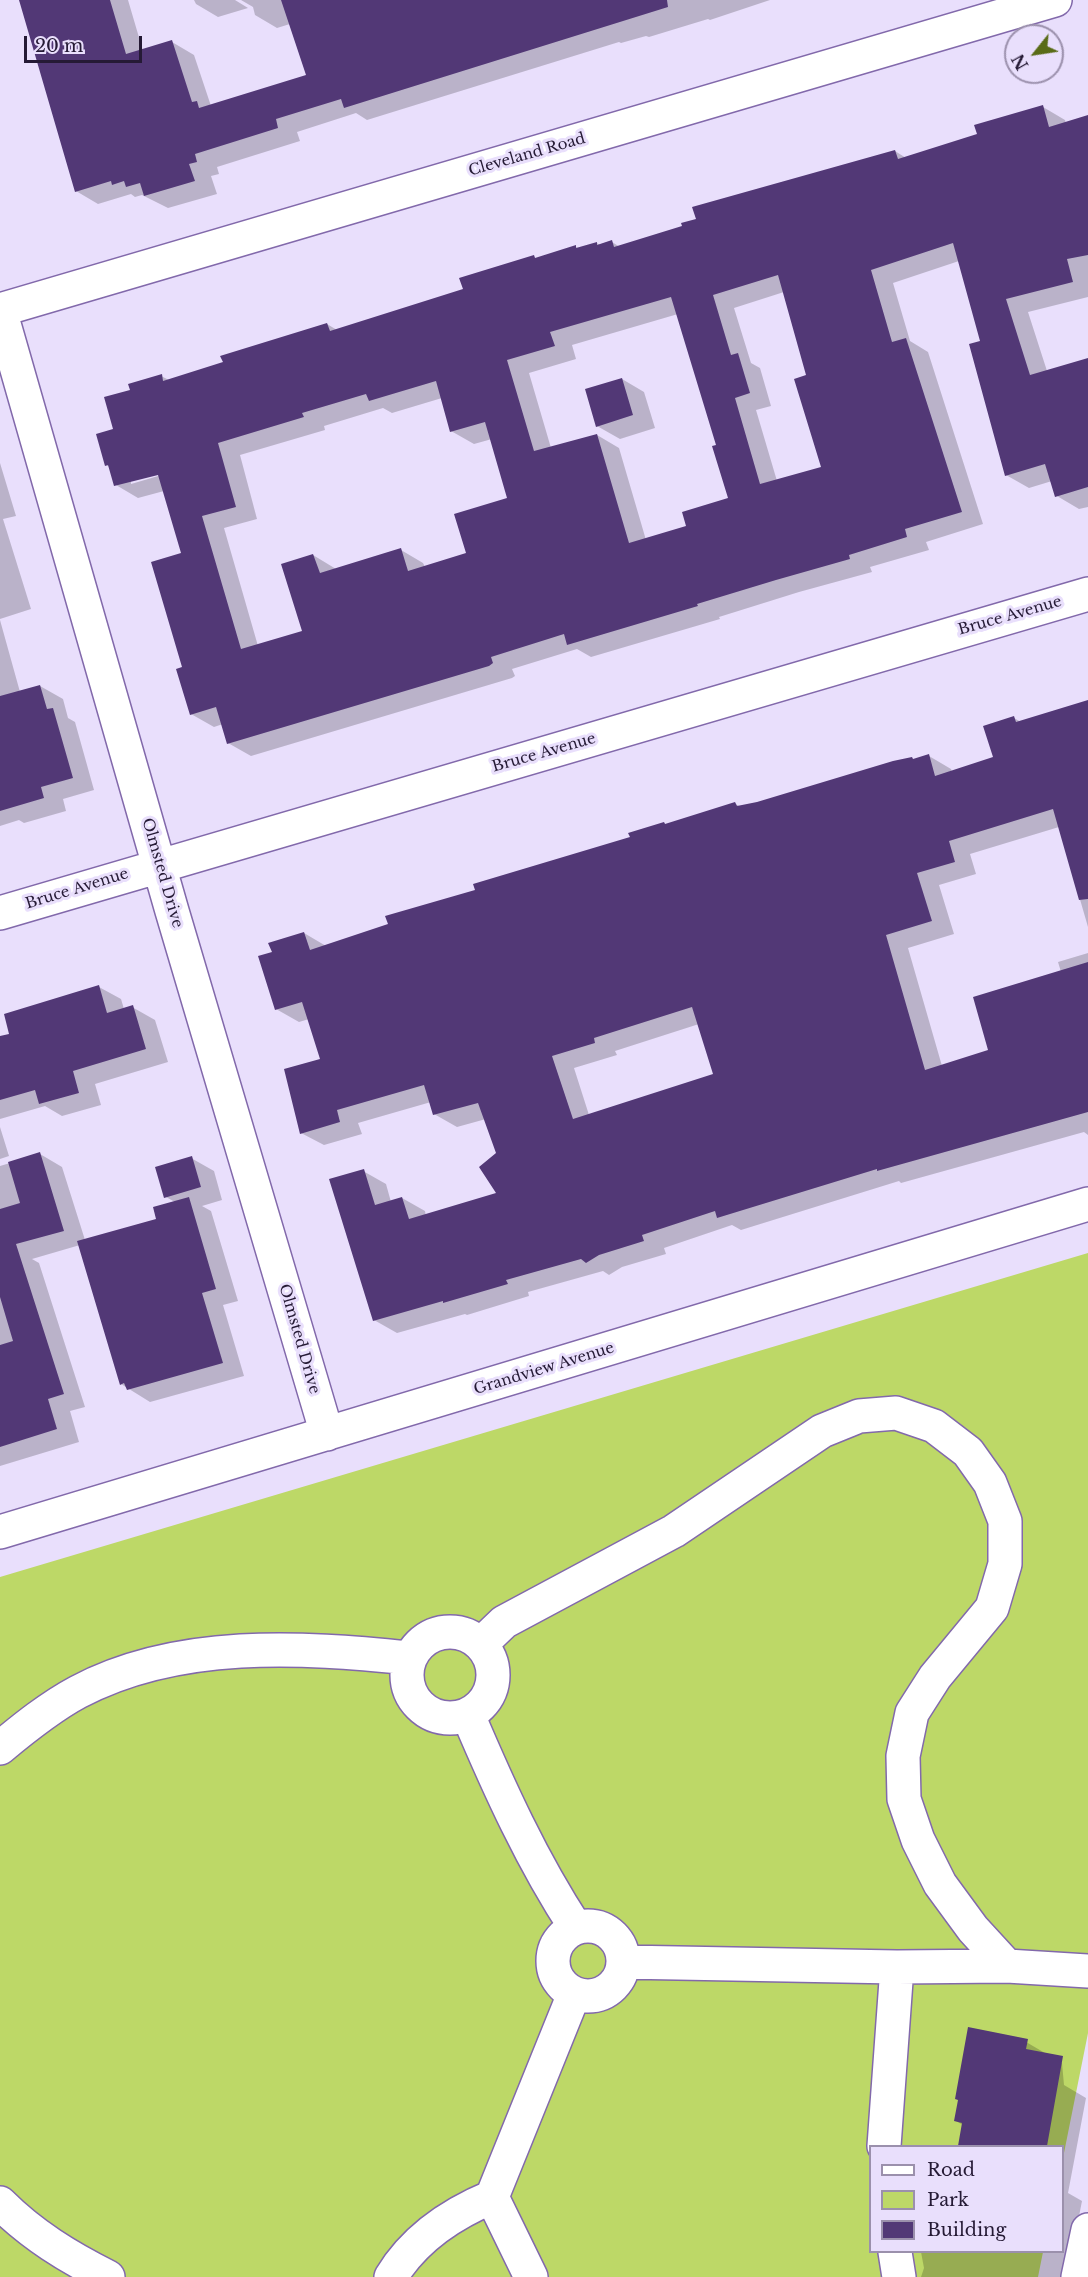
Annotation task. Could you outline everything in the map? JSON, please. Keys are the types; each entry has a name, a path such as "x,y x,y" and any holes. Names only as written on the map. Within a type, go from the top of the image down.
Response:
{"street":[{"name":"Cleveland Road","path":"0,310 1055,0"},
{"name":"Olmsted Drive","path":"0,310 159,865 327,1434"},
{"name":"Bruce Avenue","path":"0,913 1088,594"},
{"name":"Grandview Avenue","path":"0,1532 1088,1204"},
{"path":"481,1644 504,1622 674,1531 822,1431 859,1416 896,1413 934,1426 968,1452 990,1483 1005,1521 1005,1564 992,1608 935,1677 912,1713 903,1756 904,1798 918,1840 940,1884 973,1929 1007,1966"},
{"path":"449,1632 466,1634 481,1644 490,1658 493,1675 490,1692 481,1706 468,1715 450,1718 434,1715 420,1706 410,1691 407,1675 410,1658 419,1644 434,1634 449,1632"},
{"path":"0,1748 46,1712 78,1692 113,1676 148,1666 190,1657 259,1651 327,1651 410,1658"},
{"path":"468,1715 501,1791 538,1865 576,1928"},
{"path":"589,1925 602,1928 614,1937 621,1948 623,1962 620,1976 612,1986 600,1994 587,1996 574,1994 562,1985 555,1973 553,1959 556,1946 563,1935 576,1928 589,1925"},
{"path":"623,1962 1007,1966 1088,1971"},
{"path":"884,2145 897,1966"},
{"path":"391,2277 402,2259 422,2238 468,2207 492,2197 574,1994"},
{"path":"492,2197 531,2277"},
{"path":"0,2203 43,2240 74,2260 108,2277"},
{"path":"1078,2277 1088,2230"},
{"path":"895,2253 899,2277"}],"green space":[{"path":"1088,1253 1088,2033 1064,2153 1064,2145 869,2145 869,2253 1043,2253 1038,2277 0,2277 0,1577"}],"building":[{"path":"19,0 110,0 126,54 172,40 192,102 197,101 199,108 306,75 281,0 667,0 668,7 344,108 341,99 276,119 278,128 195,154 197,162 189,164 195,181 144,196 140,183 126,187 124,181 112,185 111,181 75,192"},
{"path":"1043,105 1049,127 1088,115 1088,255 1067,259 1073,282 1006,299 1030,375 1088,358 1088,487 1055,497 1045,464 1005,476 969,344 980,341 953,243 871,270 892,342 906,338 962,512 905,529 907,537 849,555 850,559 567,645 564,634 491,657 493,663 489,666 227,744 216,707 190,715 176,669 182,667 151,562 181,553 158,475 114,486 108,465 105,466 96,434 113,429 104,397 130,390 128,384 162,374 163,381 223,362 220,356 327,323 330,331 463,289 459,278 534,255 535,258 576,245 576,248 612,240 614,247 682,226 681,223 696,219 692,207 895,150 898,159 977,134 974,125","holes":["778,275 806,375 794,379 821,467 760,484 735,398 750,393 738,353 731,355 713,295","671,297 716,445 712,446 728,498 682,512 686,526 629,543 597,434 534,451 507,360 555,346 550,332","436,381 450,432 485,422 507,498 454,514 466,553 408,571 401,548 320,573 313,554 281,564 302,631 241,649 202,516 236,507 218,443 304,417 302,413 366,394 369,401"]},
{"path":"622,378 633,415 596,427 585,389"},
{"path":"40,685 47,709 53,708 73,778 41,787 44,798 0,811 0,696"},
{"path":"1088,700 1088,899 1079,900 1053,809 949,841 955,862 917,873 932,921 886,935 925,1070 988,1050 973,997 1088,962 1088,1112 877,1171 877,1169 717,1218 715,1211 642,1235 644,1241 599,1255 586,1263 581,1259 506,1280 508,1284 373,1321 329,1179 364,1169 375,1205 402,1197 409,1219 496,1193 479,1167 496,1153 478,1103 433,1115 424,1085 337,1110 340,1122 300,1134 284,1069 320,1059 302,1002 275,1010 258,956 272,952 268,943 304,932 310,950 388,924 385,916 475,890 473,884 630,837 628,833 735,802 737,806 757,802 893,761 912,757 913,759 929,754 935,776 993,757 983,726 1014,716 1016,722","holes":["692,1007 713,1074 573,1119 552,1056 595,1043 594,1038"]},
{"path":"99,985 107,1013 133,1005 146,1049 73,1071 79,1093 39,1104 35,1090 0,1100 0,1036 9,1034 4,1014"},
{"path":"40,1152 64,1231 16,1244 64,1394 48,1399 57,1429 0,1447 0,1345 13,1341 0,1297 0,1209 20,1203 8,1162"},
{"path":"192,1156 201,1187 164,1198 155,1167"},
{"path":"189,1197 216,1289 202,1293 223,1363 127,1390 124,1383 120,1385 77,1241 156,1219 153,1207"},
{"path":"968,2027 1028,2039 1026,2049 1063,2056 1047,2145 958,2145 962,2123 954,2121 958,2100 955,2099"}]}
